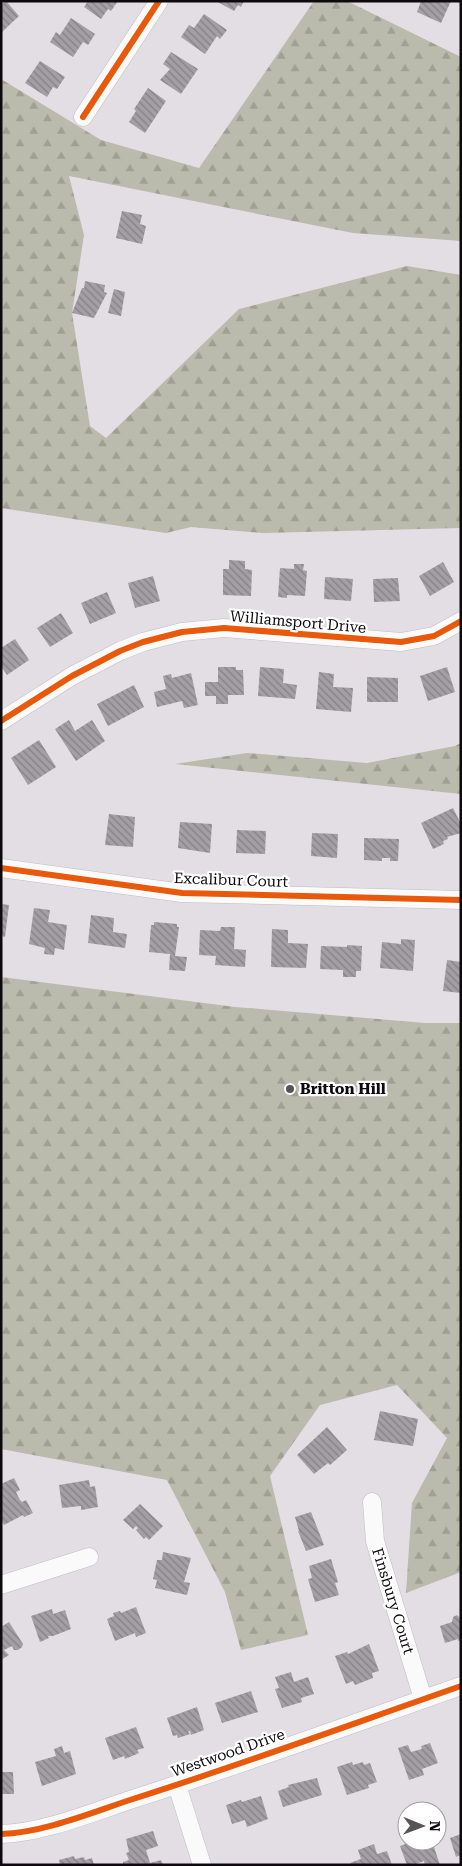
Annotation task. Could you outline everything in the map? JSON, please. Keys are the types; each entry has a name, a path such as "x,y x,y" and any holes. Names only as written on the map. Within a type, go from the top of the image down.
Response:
{"street":[{"path":"83,117 160,1"},
{"name":"Williamsport Drive","path":"1,721 72,676 120,651 142,642 182,632 224,628 401,642 434,636 461,621"},
{"name":"Excalibur Court","path":"1,868 182,893 461,900"},
{"name":"Finsbury Court","path":"372,1502 374,1541 423,1699"},
{"path":"1,1585 89,1557"},
{"name":"Westwood Drive","path":"1,1834 13,1834 46,1826 178,1785 461,1686"},
{"path":"178,1785 202,1865"}],"green space":[{"path":"314,1 347,1 461,57 461,241 353,233 69,176 84,235 72,313 90,426 106,438 239,309 407,266 461,275 461,528 263,533 191,527 166,533 1,508 1,79 101,140 199,168"},
{"path":"461,743 461,794 175,764 247,753 367,763 455,746"},
{"path":"1,977 235,1007 425,1023 461,1023 461,1572 406,1593 412,1503 447,1438 397,1385 320,1405 270,1476 308,1635 241,1650 225,1592 167,1480 1,1449"}],"building":[{"path":"6,1 19,16 1,33 1,5"},
{"path":"88,1 118,1 111,11 108,9 101,19 84,7"},
{"path":"216,1 244,1 241,7 238,5 234,11"},
{"path":"421,1 451,1 441,23 417,12"},
{"path":"204,14 227,30 220,39 217,36 205,54 181,37 189,25 194,28"},
{"path":"71,18 95,34 88,45 83,42 73,57 50,42 56,32 60,35"},
{"path":"171,52 198,69 181,94 160,80 170,69 163,64"},
{"path":"40,61 65,77 57,89 53,87 47,97 25,83"},
{"path":"148,88 166,101 145,133 129,122 136,111 134,109"},
{"path":"122,211 142,215 140,224 146,226 142,244 116,238"},
{"path":"85,281 105,285 104,292 107,293 94,318 72,313 82,288 84,288"},
{"path":"114,289 125,292 121,316 108,313"},
{"path":"229,560 245,561 245,569 252,570 251,596 223,595 223,569 229,569"},
{"path":"443,562 454,582 430,596 419,576"},
{"path":"294,564 304,564 303,570 307,571 305,596 287,595 287,598 278,597 280,568 294,569"},
{"path":"153,576 160,601 135,608 128,583"},
{"path":"325,577 353,579 351,601 324,599"},
{"path":"398,578 400,601 374,602 373,579"},
{"path":"107,592 116,613 90,624 81,603"},
{"path":"61,613 73,633 50,647 37,628"},
{"path":"15,639 29,660 7,675 1,666 1,648"},
{"path":"218,667 236,667 236,670 243,670 244,695 228,695 228,704 216,704 216,696 205,696 205,682 218,682"},
{"path":"260,667 284,669 283,683 297,685 295,699 258,696"},
{"path":"447,667 455,692 428,701 420,676"},
{"path":"319,672 334,674 333,687 353,688 351,712 316,709"},
{"path":"191,673 198,705 184,708 182,701 157,707 154,692 166,689 163,676 171,674 172,678"},
{"path":"367,677 398,678 398,702 367,702"},
{"path":"134,685 144,707 108,726 97,704"},
{"path":"69,720 75,731 92,720 105,741 76,761 55,729"},
{"path":"39,740 56,767 28,785 11,758"},
{"path":"453,808 461,824 461,833 447,837 448,839 443,841 444,844 433,849 421,823"},
{"path":"109,814 135,817 133,847 105,845"},
{"path":"180,822 212,824 210,853 178,848"},
{"path":"237,830 266,831 265,854 236,853"},
{"path":"312,833 338,834 337,858 311,856"},
{"path":"364,838 399,839 398,861 390,861 390,858 382,858 382,861 364,860"},
{"path":"1,904 9,905 5,937 1,936"},
{"path":"34,908 50,910 48,922 67,925 64,950 55,948 54,955 44,954 45,948 29,944"},
{"path":"91,915 114,918 113,932 127,934 125,948 88,943"},
{"path":"154,922 177,924 177,927 179,927 175,956 187,957 185,971 169,970 170,954 149,952 151,925 154,925"},
{"path":"221,927 235,927 234,949 246,950 245,967 215,965 216,956 199,955 200,930 220,931"},
{"path":"272,929 288,930 288,943 308,944 306,968 271,967"},
{"path":"401,939 415,940 413,971 380,968 382,942 401,944"},
{"path":"347,945 362,946 361,971 356,971 356,977 343,977 343,970 320,969 321,946 347,947"},
{"path":"447,960 461,962 461,993 443,991"},
{"path":"380,1411 418,1419 413,1446 374,1440"},
{"path":"327,1427 347,1450 330,1465 328,1463 314,1474 297,1455"},
{"path":"14,1478 20,1490 16,1492 20,1500 22,1502 26,1500 33,1513 24,1517 23,1515 4,1525 1,1519 1,1484"},
{"path":"89,1480 90,1487 95,1486 98,1507 81,1510 81,1506 62,1508 59,1485"},
{"path":"140,1504 163,1526 149,1540 146,1537 144,1539 136,1530 138,1528 136,1526 133,1529 123,1520"},
{"path":"311,1512 324,1545 306,1551 295,1517"},
{"path":"163,1552 191,1558 184,1582 190,1583 187,1595 155,1588 157,1580 153,1579 157,1560 162,1560"},
{"path":"331,1559 338,1582 335,1583 339,1595 315,1602 308,1579 312,1578 309,1566"},
{"path":"136,1607 146,1633 136,1637 135,1633 115,1641 107,1619 114,1616 113,1613 120,1611 121,1613"},
{"path":"52,1609 53,1614 65,1610 71,1629 48,1636 49,1638 40,1642 31,1616"},
{"path":"457,1615 461,1619 461,1640 458,1641 458,1639 445,1643 440,1626 452,1622 453,1617"},
{"path":"9,1622 23,1644 18,1650 14,1650 12,1646 4,1650 9,1655 1,1660 1,1627"},
{"path":"369,1644 379,1671 372,1673 373,1678 355,1685 353,1681 346,1684 335,1656 347,1652 348,1654"},
{"path":"291,1672 294,1682 308,1677 314,1694 301,1698 302,1702 282,1708 275,1689 279,1688 275,1677"},
{"path":"251,1691 258,1712 222,1723 215,1703"},
{"path":"197,1707 204,1730 191,1735 190,1731 188,1732 190,1734 178,1738 177,1735 173,1736 167,1718"},
{"path":"136,1727 144,1748 137,1750 139,1753 125,1759 124,1756 113,1760 105,1738"},
{"path":"430,1743 438,1763 422,1769 424,1775 409,1780 398,1748 408,1745 411,1752 422,1749 421,1746"},
{"path":"62,1746 64,1753 70,1751 76,1774 42,1786 35,1762 56,1756 54,1749"},
{"path":"352,1762 353,1765 363,1762 364,1765 370,1763 377,1782 368,1785 369,1788 347,1795 337,1767"},
{"path":"1,1772 13,1772 14,1794 1,1794"},
{"path":"317,1778 322,1795 283,1807 278,1791 289,1787 288,1785"},
{"path":"261,1796 268,1819 247,1827 245,1820 232,1824 226,1805"},
{"path":"153,1831 158,1846 146,1850 150,1863 161,1860 163,1865 123,1865 123,1862 129,1860 126,1853 129,1852 126,1839"},
{"path":"461,1834 461,1855 456,1857 450,1838"},
{"path":"374,1844 377,1854 387,1851 392,1865 351,1865 350,1863 361,1859 358,1850"},
{"path":"402,1851 435,1851 440,1865 425,1865 424,1861 407,1865"},
{"path":"74,1856 75,1859 84,1857 85,1860 92,1858 94,1865 60,1865 59,1860"}],"cycle path":[{"path":"83,117 159,1"},
{"path":"1,721 72,676 120,651 143,642 182,632 224,628 401,642 434,636 461,621"},
{"path":"1,868 182,893 461,900"},
{"path":"1,1834 34,1830 68,1821 461,1686"}],"place":[{"name":"Britton Hill","path":"290,1089"}]}
